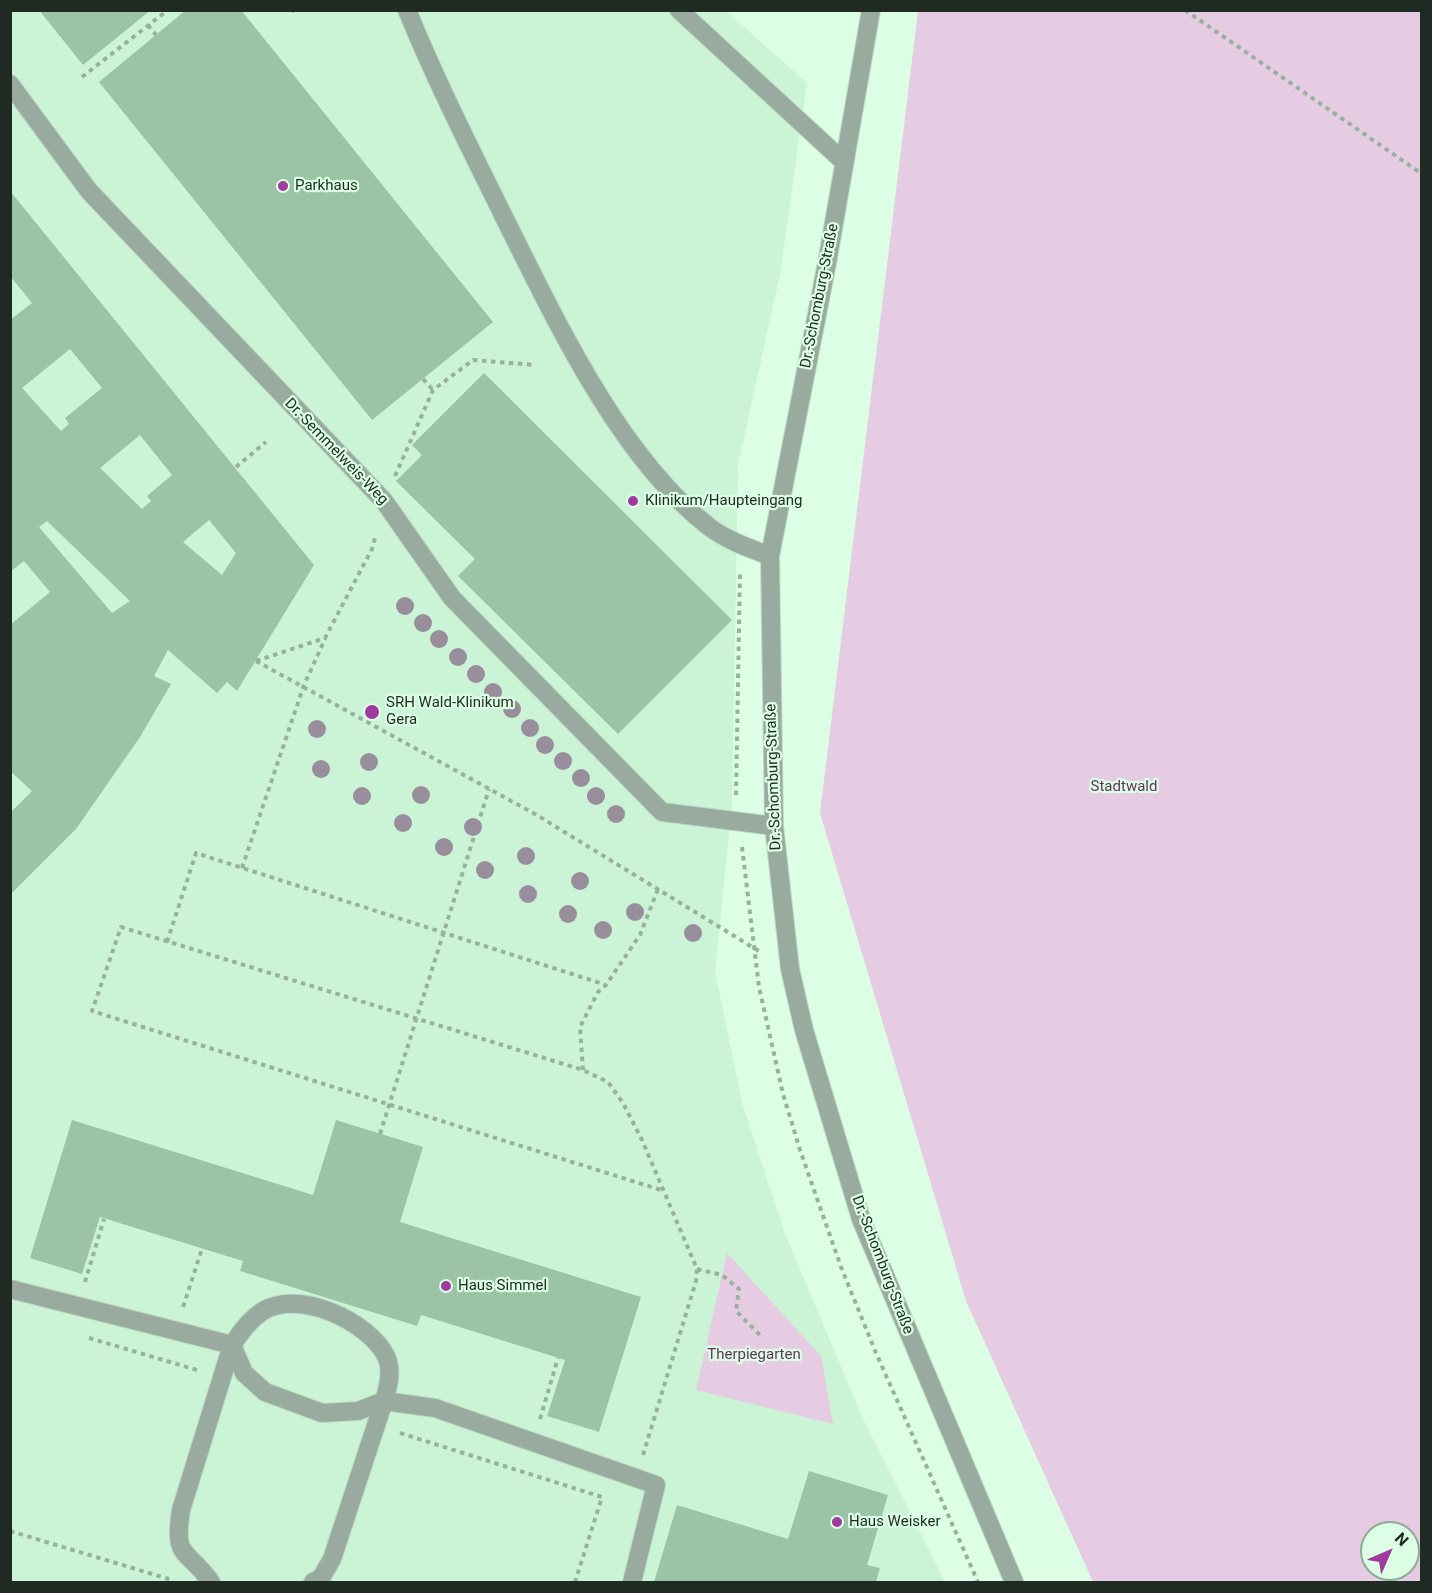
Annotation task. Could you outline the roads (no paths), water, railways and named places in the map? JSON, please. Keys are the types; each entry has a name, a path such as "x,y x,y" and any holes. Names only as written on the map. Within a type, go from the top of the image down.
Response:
{"street":[{"path":"407,10 444,95 524,257 569,343 626,435 665,484 709,527 739,544 770,556"},
{"path":"679,10 844,162"},
{"name":"Dr.-Schomburg-Straße","path":"871,10 827,263 770,556 774,826 790,969 804,1030 861,1219 1014,1582"},
{"name":"Dr.-Semmelweis-Weg","path":"10,84 89,191 384,501 452,598 662,812 774,826"},
{"path":"10,1288 232,1345"},
{"path":"211,1582 202,1569 185,1557 177,1536 181,1510 232,1345 244,1326 263,1311 284,1304 325,1310 351,1320 375,1340 387,1358 390,1379 332,1559 321,1578 314,1582"},
{"path":"232,1345 244,1373 265,1392 322,1413 358,1410 384,1401 435,1408 656,1485 632,1582"}],"place":[{"name":"Parkhaus","path":"283,186"},
{"name":"Klinikum/Haupteingang","path":"633,501"},
{"name":"SRH Wald-Klinikum Gera","path":"372,712"},
{"name":"Haus Simmel","path":"446,1286"},
{"name":"Haus Weisker","path":"837,1522"}],"park label":[{"name":"Stadtwald","path":"1124,787"},
{"name":"Therpiegarten","path":"754,1355"}]}
